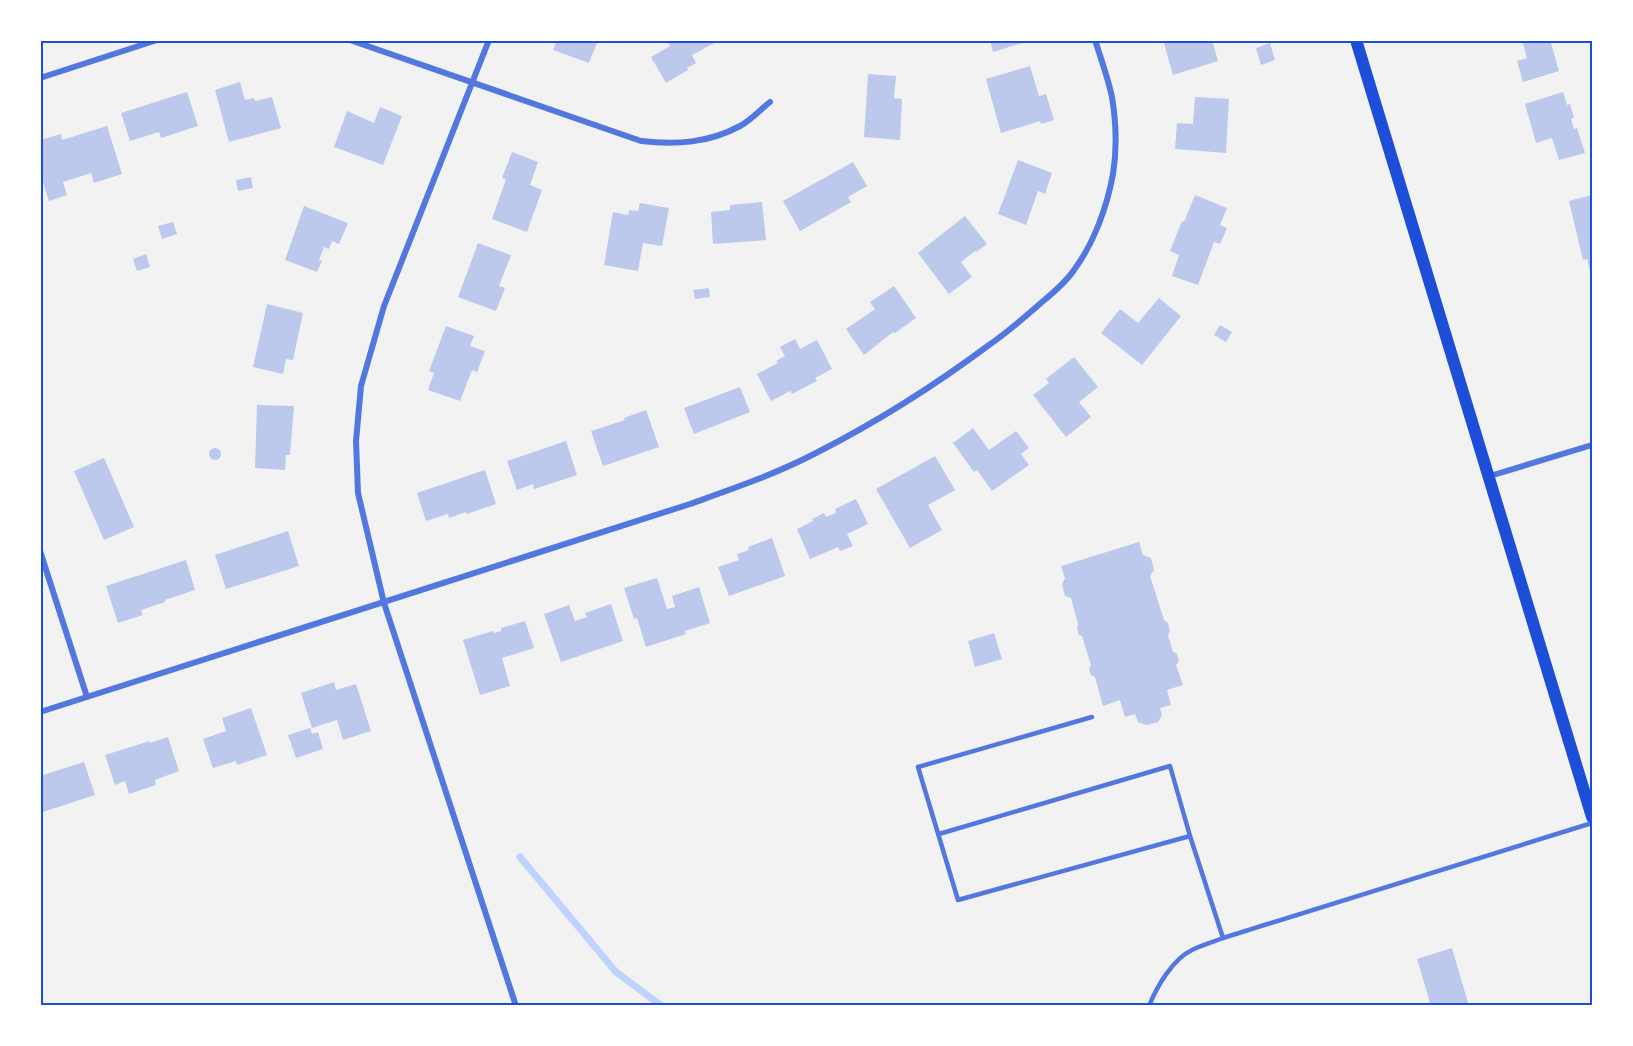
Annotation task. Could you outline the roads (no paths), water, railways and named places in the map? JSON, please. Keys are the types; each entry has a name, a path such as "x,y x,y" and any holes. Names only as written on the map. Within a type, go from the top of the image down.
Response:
{"main road":[{"path":"1356,40 1593,817"}],"street":[{"path":"40,78 157,40"},
{"path":"350,40 641,141 666,144 689,143 713,138 742,125 770,102"},
{"path":"489,40 384,306 361,386 356,441 358,493 384,603 516,1005"},
{"path":"40,712 690,504 756,480 814,454 882,418 943,379 1011,329 1074,271 1099,224 1113,172 1115,118 1112,96 1095,40"},
{"path":"1490,476 1593,445"},
{"path":"40,551 87,697"}],"lane":[{"path":"1092,717 918,767 958,900 1190,836"},
{"path":"939,834 1170,766 1223,938"},
{"path":"1149,1005 1154,993 1172,967 1190,950 1593,823"}],"waterway":[{"path":"520,857 616,972 662,1006"}]}
